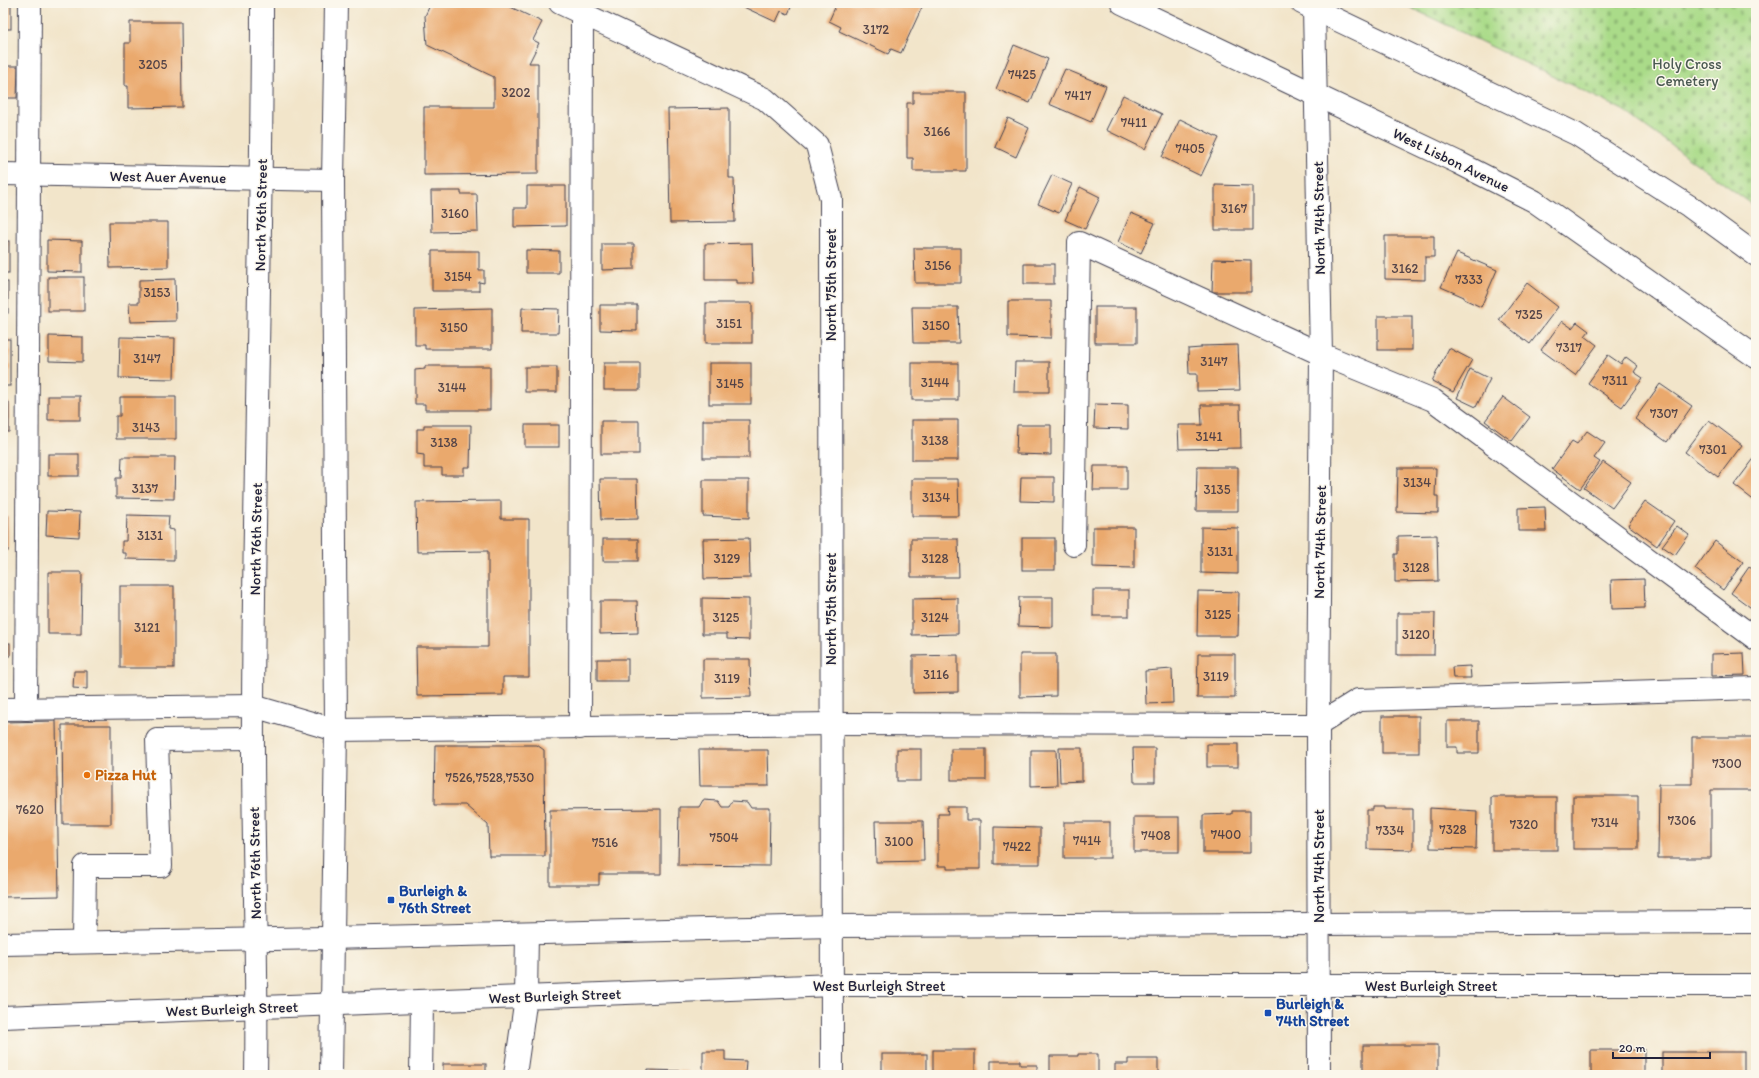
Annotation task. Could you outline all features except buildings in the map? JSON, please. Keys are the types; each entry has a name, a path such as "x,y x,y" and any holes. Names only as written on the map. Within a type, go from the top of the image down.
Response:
{"main road":[{"path":"26,709 30,3"},
{"name":"North 76th Street","path":"256,1075 257,1008 253,706 262,178 262,3"},
{"path":"331,1075 336,730 333,180 336,3"},
{"path":"560,3 582,14 580,728"},
{"name":"West Lisbon Avenue","path":"1122,3 1457,162 1534,201 1756,357"},
{"path":"1308,6 1576,134 1689,206 1756,254"},
{"name":"North 74th Street","path":"1308,6 1317,95 1321,354 1318,725 1320,1075"},
{"name":"North 75th Street","path":"582,14 765,99 817,145 831,199 832,1075"},
{"name":"West Auer Avenue","path":"3,174 333,180"},
{"path":"1074,545 1079,243 1321,354 1433,400 1756,640"},
{"path":"3,710 253,706 336,730 832,724 1318,725 1358,700 1756,688"},
{"path":"84,942 85,866 161,866 157,740 253,739"},
{"path":"3,944 528,934 833,926 1756,922"},
{"path":"515,1075 526,996 528,934"},
{"name":"West Burleigh Street","path":"3,1017 833,985 1756,985"},
{"path":"421,1075 422,1001"}],"green space":[{"name":"Holy Cross Cemetery","path":"1401,3 1756,3 1756,207 1623,110"}],"place":[{"name":"Pizza Hut","path":"87,775"},
{"name":"Burleigh & 76th Street","path":"391,900"},
{"name":"Burleigh & 74th Street","path":"1268,1013"}]}
